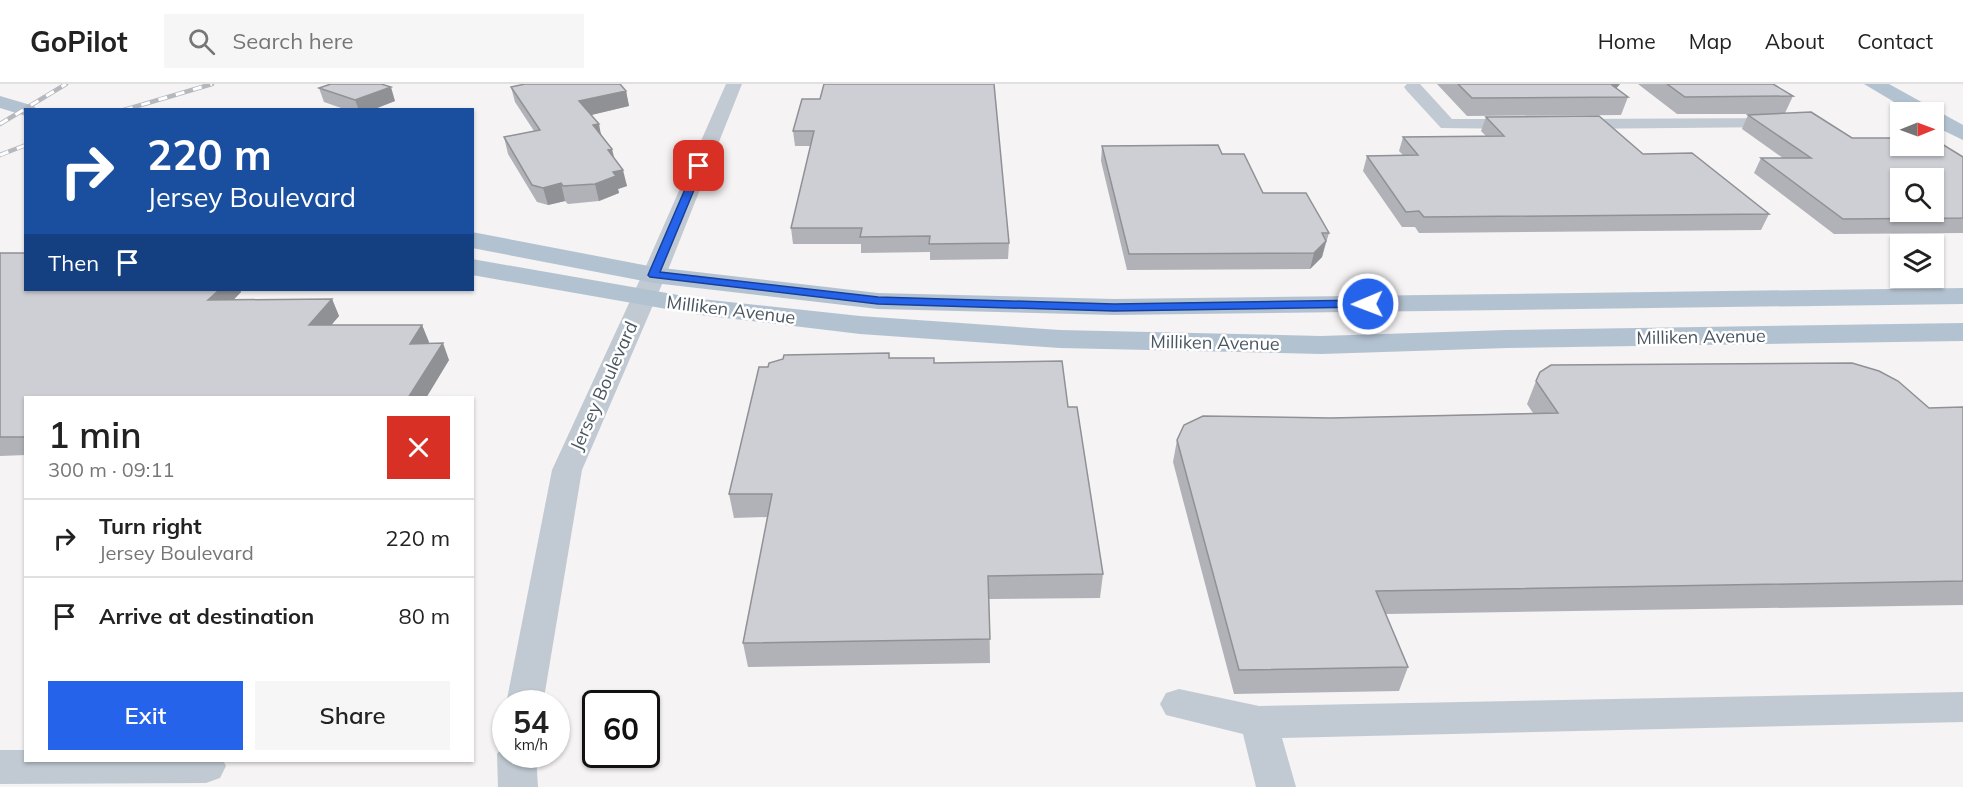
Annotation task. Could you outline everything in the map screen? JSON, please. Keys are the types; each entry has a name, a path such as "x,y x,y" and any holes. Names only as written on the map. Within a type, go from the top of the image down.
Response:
{"main road":[{"path":"1874,84 1907,102"},
{"path":"0,102 24,109"},
{"path":"1944,123 1963,134"},
{"name":"Milliken Avenue","path":"474,241 649,287 819,321 924,331 1168,343 1321,345 1507,339 1963,332"},
{"name":"Milliken Avenue","path":"474,267 649,287 878,301 1114,307 1963,296"}],"street":[{"name":"Jersey Boulevard","path":"527,690 567,470 649,287 734,84"},
{"path":"1413,87 1447,124 1800,121"},
{"path":"1179,704 1259,722 1963,707"},
{"path":"1259,722 1276,787"},
{"path":"0,767 206,766"},
{"path":"517,768 518,787"}],"building":[{"path":"331,84 381,84 391,87 355,100 319,88"},
{"path":"525,84 620,84 626,91 579,101 599,124 593,125 612,149 608,150 623,170 613,172 616,176 595,184 563,186 561,183 543,188 532,185 504,137 540,130 511,87"},
{"path":"824,84 994,84 1009,243 929,244 930,236 860,237 862,228 791,228 814,131 793,131 802,99 820,99"},
{"path":"1458,84 1612,84 1628,97 1472,98"},
{"path":"1667,84 1773,84 1793,96 1685,97"},
{"path":"1811,112 1852,138 1890,138 1890,156 1944,156 1944,145 1963,157 1963,218 1944,218 1944,168 1890,168 1890,219 1843,219 1761,158 1811,158 1748,115"},
{"path":"1599,116 1643,154 1692,153 1769,214 1424,217 1419,211 1406,212 1367,156 1418,155 1403,137 1504,136 1486,117"},
{"path":"1218,145 1222,154 1244,154 1263,193 1306,193 1329,233 1322,233 1326,241 1314,253 1129,254 1102,146"},
{"path":"0,253 24,253 24,291 218,291 208,300 332,299 309,325 422,325 410,344 443,343 409,396 24,396 24,437 0,437"},
{"path":"889,353 889,358 934,358 934,363 1062,361 1068,407 1077,407 1103,574 988,576 990,639 743,643 772,494 729,494 759,367 768,367 769,363 783,359 784,355"},
{"path":"1852,363 1879,371 1898,381 1929,408 1963,407 1963,581 1376,591 1408,667 1239,670 1177,440 1184,425 1203,416 1331,418 1558,413 1536,381 1540,372 1551,365"}],"railway":[{"path":"26,108 66,84"},
{"path":"131,108 212,84"},
{"path":"0,124 24,109"},
{"path":"0,155 24,146"}],"route":[{"path":"699,166 654,275 878,301 1114,307 1368,304"}]}
